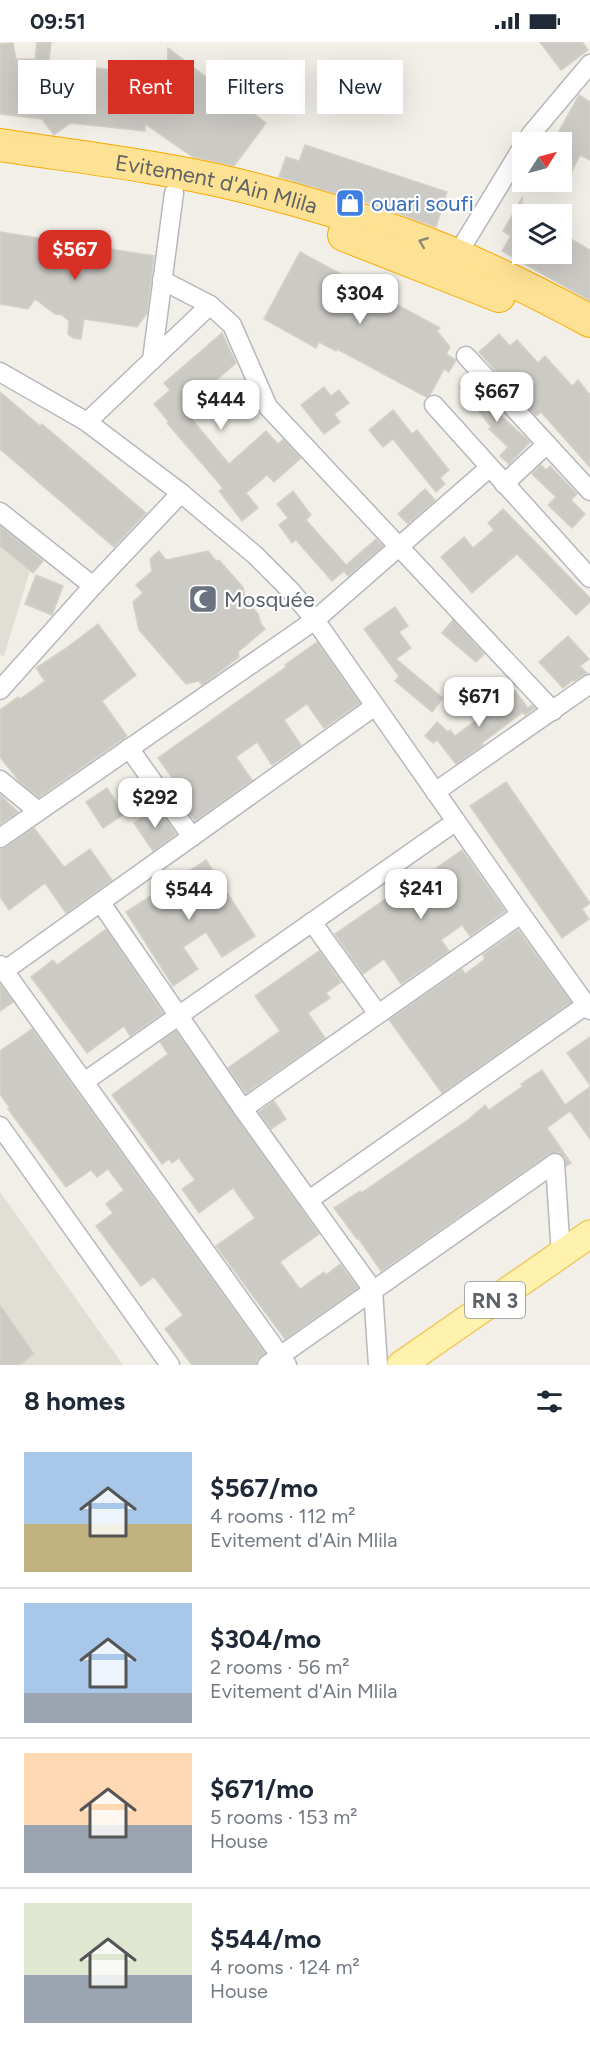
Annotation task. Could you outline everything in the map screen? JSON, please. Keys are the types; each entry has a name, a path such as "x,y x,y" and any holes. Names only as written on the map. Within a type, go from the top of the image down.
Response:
{"highway":[{"name":"Evitement d'Ain Mlila","path":"0,145 237,185 326,209 408,236 451,265 519,304 590,340"},
{"name":"Evitement d'Ain Mlila","path":"0,165 174,193 266,212 451,265 590,321"}],"main road":[{"name":"RN 3","path":"401,1365 590,1234"}],"street":[{"path":"533,132 587,72"},
{"path":"451,265 512,164"},
{"path":"152,360 174,193"},
{"path":"162,280 210,305 232,325 268,407 554,711"},
{"path":"87,422 210,305"},
{"path":"466,356 590,491"},
{"path":"0,372 87,422 181,493 255,555 290,590 315,620 455,822 588,1007 309,1200"},
{"path":"434,405 590,578"},
{"path":"504,484 547,444"},
{"path":"0,838 315,620 489,468"},
{"path":"0,690 93,586 181,493"},
{"path":"0,512 93,586"},
{"path":"435,792 590,684"},
{"path":"375,706 100,903 2,968 278,1362 373,1290 555,1164 561,1255"},
{"path":"129,748 192,837"},
{"path":"0,780 38,811"},
{"path":"84,1082 455,822"},
{"path":"100,903 373,1290 378,1365"},
{"path":"243,1108 520,914"},
{"path":"312,922 378,1014"},
{"path":"0,1126 170,1365"}],"shaded area":[{"path":"0,524 36,551 4,656 0,655"},
{"path":"0,1192 123,1365 0,1365"}],"building":[{"path":"37,42 51,42 49,60 18,60 18,114 96,114 96,68 108,70 108,114 194,114 194,68 206,77 206,114 254,114 266,123 234,166 193,157 145,124 145,131 70,123 54,135 42,119 0,114 0,44 13,43 16,59 35,59"},
{"path":"540,42 582,42 588,50 561,70"},
{"path":"168,48 184,60 168,60"},
{"path":"579,95 590,102 590,160 580,155 572,171 572,132 559,132"},
{"path":"305,145 447,192 436,227 372,204 279,177 286,157 299,161"},
{"path":"512,215 512,257 502,251 511,236 503,231"},
{"path":"0,232 154,256 147,313 137,327 84,319 81,339 73,338 68,334 69,321 35,299 28,309 0,304"},
{"path":"572,239 590,250 590,301 525,264 572,264"},
{"path":"300,252 440,328 437,331 450,347 446,354 456,360 449,372 444,369 430,395 426,397 337,349 336,351 319,342 316,348 264,319"},
{"path":"222,333 236,363 189,404 196,412 190,417 229,464 266,431 278,444 283,439 301,458 274,482 267,475 246,493 258,508 242,521 219,491 223,488 167,423 169,422 154,404 170,390 164,383"},
{"path":"499,334 510,346 517,340 538,363 545,356 572,386 578,380 590,395 590,467 541,412 536,416 479,352"},
{"path":"464,383 470,388 476,383 493,402 489,405 530,442 509,464 500,456 508,447 489,429 491,427 460,387"},
{"path":"324,387 331,396 339,390 349,403 334,414 340,422 324,434 301,405"},
{"path":"0,392 40,426 42,424 146,513 114,547 0,449"},
{"path":"393,410 412,434 417,430 449,470 440,478 445,484 436,492 393,439 383,447 369,430"},
{"path":"541,465 546,470 550,466 577,494 571,500 585,514 572,528 548,505 556,497 532,474"},
{"path":"425,489 435,500 408,524 398,514"},
{"path":"293,491 311,515 306,520 346,565 376,539 383,546 348,576 344,571 332,581 296,540 292,543 279,525 288,518 277,504"},
{"path":"503,509 590,598 590,602 576,615 517,554 472,593 441,557 464,537 473,548 494,530 488,523"},
{"path":"0,526 43,561 33,573 0,546"},
{"name":"Mosquée","path":"159,551 166,560 208,551 243,587 245,599 258,614 265,629 238,652 239,657 202,685 199,681 186,684 139,630 133,602 143,593 136,585 152,571 150,559"},
{"path":"36,575 63,586 52,615 25,604"},
{"path":"395,607 408,626 399,632 411,648 396,659 443,698 432,712 395,681 399,676 364,629"},
{"path":"453,620 484,654 476,662 442,633"},
{"path":"98,624 136,675 102,701 127,736 39,797 20,782 0,757 0,710 45,681 36,668"},
{"path":"568,636 589,659 580,666 587,673 563,688 539,662"},
{"path":"317,642 360,703 324,728 307,704 284,720 301,745 272,765 257,742 236,757 252,780 195,821 175,794 181,790 158,758 286,667 285,665"},
{"path":"515,691 528,708 532,705 535,708 525,715 523,712 456,764 437,740 433,743 425,736 437,722 455,736"},
{"path":"506,782 590,903 582,909 589,919 562,938 470,806"},
{"path":"107,788 124,814 103,828 86,802"},
{"path":"0,795 18,812 0,824"},
{"path":"157,807 176,834 153,851 134,823"},
{"path":"34,828 64,867 90,849 112,880 66,913 45,883 9,910 0,897 0,849"},
{"path":"462,850 505,911 470,936 462,925 441,940 449,951 401,984 384,959 363,974 335,934 403,887 405,890"},
{"path":"206,860 255,936 222,957 206,932 183,947 198,969 173,986 126,912"},
{"path":"106,929 163,1013 130,1036 124,1026 87,1053 31,977 53,960 57,965"},
{"path":"518,930 571,1002 442,1093 389,1020 462,969 465,974 485,959 483,955"},
{"path":"319,951 341,982 326,993 330,998 308,1013 325,1038 246,1093 228,1068 280,1031 255,996"},
{"path":"0,984 13,1002 0,1011"},
{"path":"32,1029 265,1353 257,1360 256,1365 192,1365 165,1329 183,1315 154,1277 141,1286 96,1226 113,1213 106,1204 124,1190 108,1169 97,1177 91,1170 66,1187 8,1109 10,1108 0,1094 0,1051"},
{"path":"176,1031 319,1234 280,1262 300,1289 324,1272 326,1275 340,1264 358,1288 285,1339 216,1246 255,1218 233,1188 199,1213 182,1189 195,1180 179,1158 172,1163 169,1159 162,1164 112,1095 168,1054 160,1042"},
{"path":"590,1037 590,1085 567,1053"},
{"path":"542,1070 565,1105 590,1087 590,1139 570,1111 547,1128 571,1163 566,1166 565,1157 559,1153 549,1154 381,1271 334,1208 360,1191 361,1193 469,1119 485,1105 489,1110"},
{"path":"274,1101 286,1119 271,1129 259,1112"},
{"path":"0,1305 34,1354 19,1365 0,1365"}],"place":[{"name":"ouari soufi","path":"350,203"},
{"name":"Mosquée","path":"203,599"}]}
